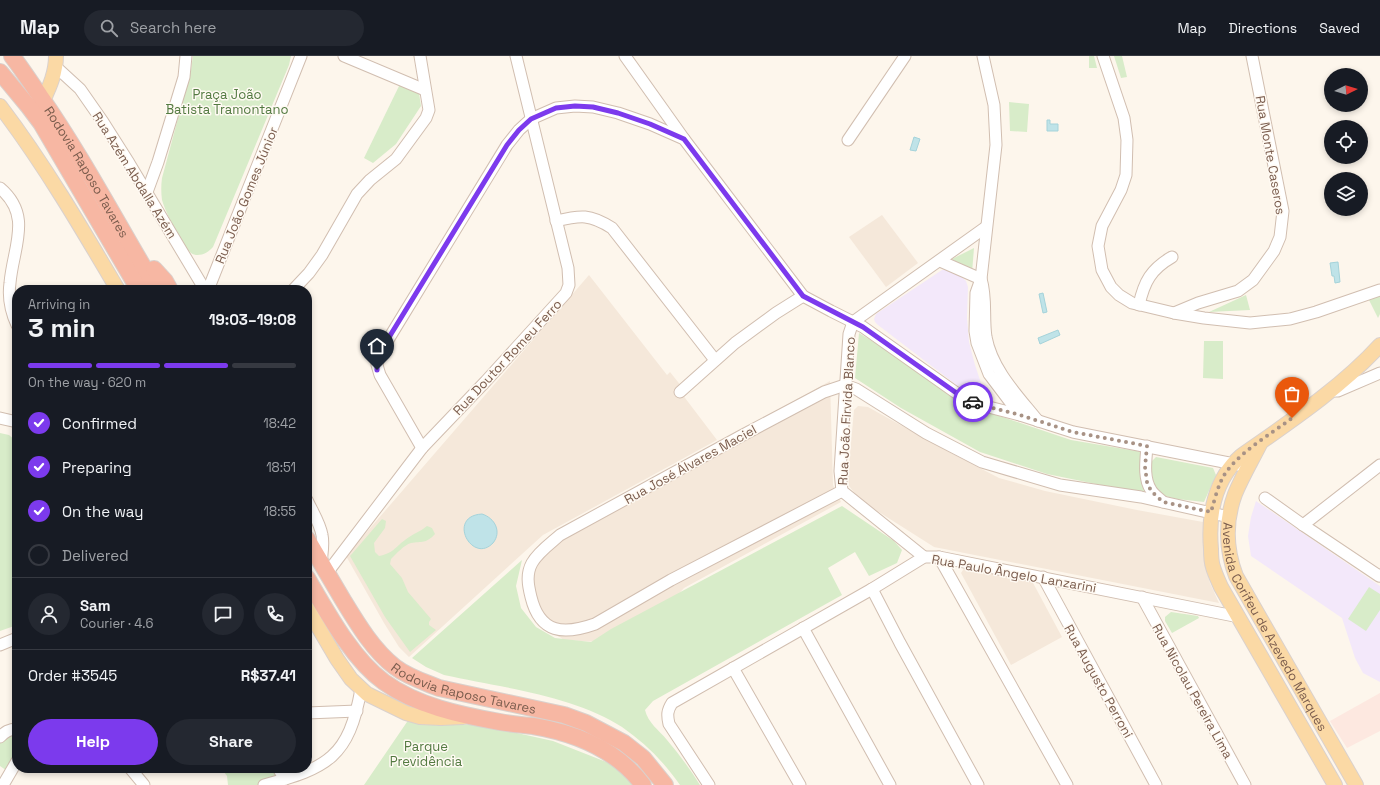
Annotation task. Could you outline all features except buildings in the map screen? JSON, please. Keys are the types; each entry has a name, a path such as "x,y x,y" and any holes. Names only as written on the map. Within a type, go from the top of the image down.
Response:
{"highway":[{"name":"Rodovia Raposo Tavares","path":"12,56 43,101 52,111 99,188 135,254 154,285"},
{"name":"Rodovia Raposo Tavares","path":"0,72 41,123 136,285"},
{"path":"135,254 154,269 167,285"},
{"name":"Rodovia Raposo Tavares","path":"312,548 356,622 384,657 395,667 439,688 564,715 586,723 624,743 643,758 665,785"},
{"name":"Rodovia Raposo Tavares","path":"312,586 353,651 366,667 383,682 420,702 476,717 534,726 579,739 599,748 615,758 643,785"}],"main road":[{"path":"43,101 52,82 56,61"},
{"path":"0,106 51,178 115,285"},
{"name":"Avenida Corifeu de Azevedo Marques","path":"1336,785 1221,587 1212,566 1209,534 1211,512 1222,479 1233,463 1330,391 1380,345"},
{"name":"Avenida Corifeu de Azevedo Marques","path":"1261,441 1236,493 1229,517 1228,530 1230,554 1236,576 1356,785"},
{"path":"312,616 337,659 351,679 367,694 406,713 420,717 476,717"}],"street":[{"path":"146,192 158,162 184,77 186,56"},
{"name":"Rua João Gomes Júnior","path":"208,285 301,56"},
{"path":"344,56 425,90"},
{"path":"298,285 309,273 322,255 357,194 370,180 396,159 426,118 429,110 420,56"},
{"name":"Rua Doutor Romeu Ferro","path":"324,568 422,448 486,381 566,293 569,285 568,268 516,56"},
{"path":"625,56 684,139 803,296 871,332 955,392 981,405 1020,415 1073,432 1249,467"},
{"path":"848,140 906,56"},
{"path":"983,56 994,105 996,140 981,279 976,293 975,331 977,343 989,374 1020,415"},
{"path":"1103,56 1124,118 1127,140 1126,175 1122,190 1102,226 1098,246 1102,270 1111,287 1119,295 1138,305 1174,313 1250,323 1290,319 1310,314 1380,290"},
{"name":"Rua Monte Caseros","path":"1174,313 1198,303 1238,291 1253,280 1265,265 1274,252 1280,237 1283,212 1252,56"},
{"name":"Rua Azém Abdalla Azém","path":"56,61 80,89 107,128 203,285"},
{"path":"422,448 380,375 377,360 384,346 507,145 519,130 531,119 556,108 575,106 593,107 618,113 650,124 684,139"},
{"path":"0,188 8,195 15,206 18,217 18,234 9,296 12,310"},
{"path":"556,221 582,216 593,218 612,228 715,360"},
{"path":"853,322 986,227"},
{"path":"1138,305 1142,288 1152,272 1161,263 1172,257"},
{"path":"940,261 981,279 984,289 986,338 998,369 1008,384 1038,421"},
{"path":"680,392 735,343 776,313 803,296"},
{"name":"Rua João Firvida Blanco","path":"853,322 849,334 845,385 840,471 842,491 924,556"},
{"path":"1330,391 1338,391 1380,373"},
{"path":"845,385 856,389 926,433 982,462 1060,485 1141,497 1229,517"},
{"name":"Rua José Álvares Maciel","path":"842,491 671,580 596,624 582,629 567,631 550,627 543,622 533,605 528,585 530,568 533,562 547,546 560,535 824,392 845,385"},
{"path":"0,418 12,421"},
{"path":"1147,446 1145,467 1147,482 1151,491 1163,502"},
{"path":"1303,525 1380,465"},
{"path":"1264,498 1379,576 1380,574"},
{"path":"312,510 322,534 324,568"},
{"name":"Rua Paulo Ângelo Lanzarini","path":"709,785 669,724 667,717 668,710 672,703 872,589 924,556 939,557 1043,577 1239,617"},
{"path":"939,557 1067,785"},
{"name":"Rua Augusto Perroni","path":"1043,577 1156,785"},
{"path":"872,589 978,785"},
{"name":"Rua Nicolau Pereira Lima","path":"1142,597 1245,785"},
{"path":"803,628 890,785"},
{"path":"0,645 12,640"},
{"path":"733,668 800,785"},
{"path":"312,769 323,764 334,755 343,744 352,727 361,689"},
{"path":"312,713 357,710"},
{"path":"0,737 12,729"},
{"path":"3,785 12,770"},
{"path":"134,773 144,785"},
{"path":"281,773 285,779"},
{"path":"264,785 302,773"}],"shaded area":[{"path":"882,215 918,263 886,287 849,237"},
{"path":"942,270 949,270 960,275 966,281 968,287 967,318 969,342 981,383 990,400 989,402 980,403 875,322 874,319 876,314"},
{"path":"589,275 667,375 670,372 682,387 679,390 717,440 543,535 409,657 399,647 384,623 346,556"},
{"path":"830,381 833,485 841,502 684,588 673,600 599,642 564,640 533,618 524,585 557,532"},
{"path":"858,406 868,407 999,478 1045,491 1203,522 1204,561 1210,583 1219,603 934,547 860,500 849,486 848,476 854,410"},
{"path":"1256,501 1380,586 1380,682 1363,673 1355,658 1342,618 1251,556 1248,536 1251,517"},
{"path":"965,567 1032,581 1062,637 1011,665 961,573"},
{"path":"1380,693 1380,731 1347,748 1330,721"}],"green space":[{"name":"Praça João Batista Tramontano","path":"193,56 291,56 289,65 213,247 206,253 200,255 191,253 187,249 170,220 162,200 161,192 162,178 191,70"},
{"path":"1089,56 1094,56 1097,68 1089,68"},
{"path":"1114,56 1122,56 1127,77 1121,78"},
{"path":"400,84 419,93 421,106 396,144 373,163 364,158"},
{"path":"1009,102 1029,104 1027,132 1010,131"},
{"path":"974,248 972,273 952,259"},
{"path":"1246,295 1250,310 1209,312"},
{"path":"1380,296 1380,314 1378,318 1369,300"},
{"path":"859,333 916,368 976,408 1071,440 1142,452 1140,473 1145,494 1047,474 980,452 901,408 855,378"},
{"path":"1204,341 1223,341 1223,379 1203,378"},
{"path":"0,433 9,435 12,438 12,627 0,631"},
{"path":"1156,457 1213,468 1216,475 1204,502 1177,499 1161,495 1153,483 1151,462"},
{"path":"842,506 894,541 902,550 897,563 869,576 855,552 828,568 842,595 653,701 645,710 651,723 676,751 700,785 680,785 661,761 646,746 622,727 603,716 560,700 444,675 426,667 412,658 522,560 516,586 521,608 536,627 555,638 591,642 611,629"},
{"path":"382,519 386,521 385,528 374,543 375,552 379,556 391,552 408,538 427,526 432,528 435,534 426,541 408,544 391,559 390,564 402,578 408,592 431,619 429,625 436,630 410,652 385,617 350,556"},
{"path":"1369,587 1380,594 1380,610 1366,631 1348,619"},
{"path":"1171,612 1198,616 1199,618 1172,633 1165,621 1165,617"},
{"name":"Parque Previdência","path":"409,719 445,724 481,725 553,741 619,767 633,785 364,785"},
{"path":"12,733 12,770 10,773 0,766 0,739"},
{"path":"225,773 281,773 285,779 264,785 228,785 227,776"}],"water":[{"path":"1047,120 1050,120 1050,124 1058,124 1058,131 1047,131"},
{"path":"914,137 920,139 916,151 910,150"},
{"path":"1338,262 1340,282 1335,283 1334,276 1332,276 1330,263"},
{"path":"1043,293 1047,312 1043,313 1039,294"},
{"path":"1058,330 1060,335 1040,344 1038,338"},
{"path":"482,514 494,522 497,534 493,543 485,548 477,548 466,538 464,530 466,522 471,517"}],"way so far":[{"path":"973,402 1073,432 1147,446 1145,467 1147,482 1151,491 1163,502 1211,512 1222,479 1233,463 1292,418"}],"route":[{"path":"377,370 377,360 380,352 507,145 519,130 531,119 556,108 575,106 593,107 618,113 650,124 684,139 803,296 863,327 955,392 973,402"}]}
